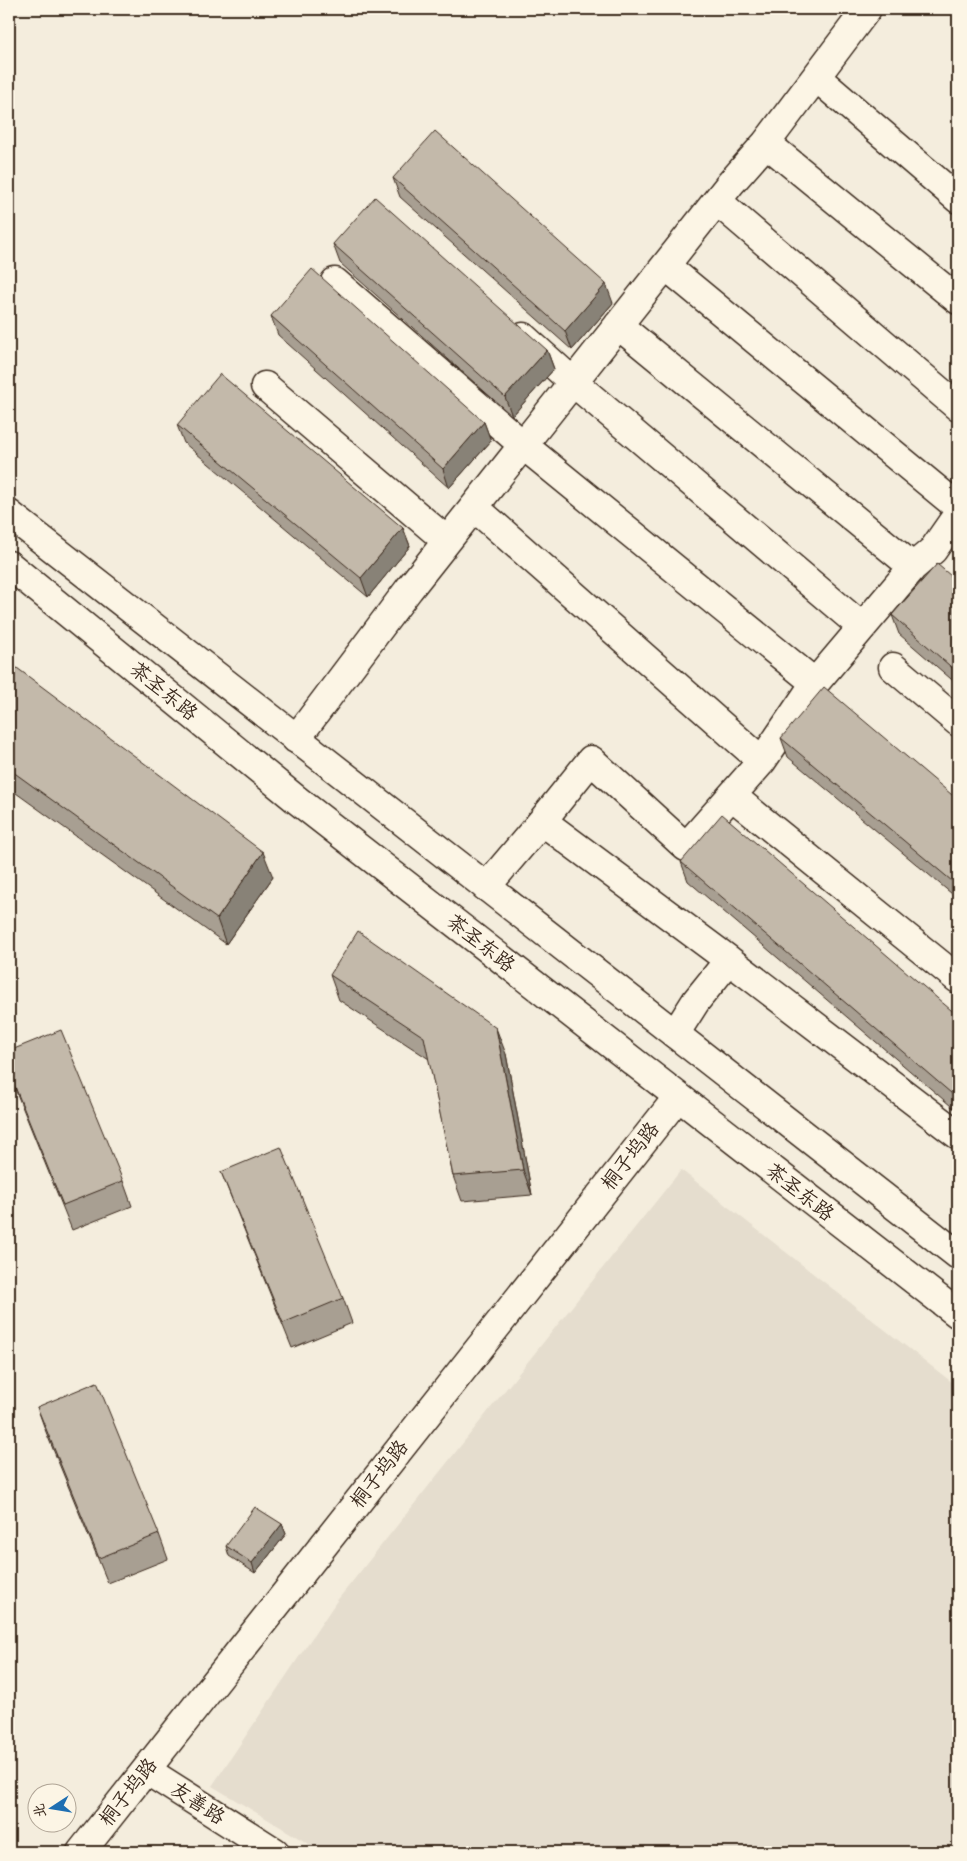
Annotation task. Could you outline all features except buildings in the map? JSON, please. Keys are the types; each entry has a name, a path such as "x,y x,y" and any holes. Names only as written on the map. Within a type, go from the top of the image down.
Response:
{"main road":[{"path":"296,740 409,589 717,201 766,143 867,9"},
{"path":"816,77 958,199"},
{"path":"766,143 958,300"},
{"path":"717,201 958,407"},
{"path":"666,266 958,508"},
{"path":"335,282 523,445 816,683"},
{"path":"502,317 573,382 862,627"},
{"path":"618,325 913,567"},
{"path":"265,386 447,541"},
{"path":"474,507 762,762"},
{"path":"9,514 296,740 958,1255"},
{"path":"486,887 591,760 686,847 762,762 816,683 913,567 932,550 958,514"},
{"name":"茶圣东路","path":"9,565 297,800 958,1314"},
{"path":"893,667 958,722"},
{"path":"732,796 958,979"},
{"path":"542,821 729,960 958,1135"},
{"path":"674,1034 696,1001 729,960"},
{"name":"桐子坞路","path":"81,1852 678,1097"},
{"name":"友善路","path":"146,1770 275,1852"}],"shaded area":[{"path":"681,1170 958,1387 958,1852 322,1852 212,1786 336,1602"}]}
